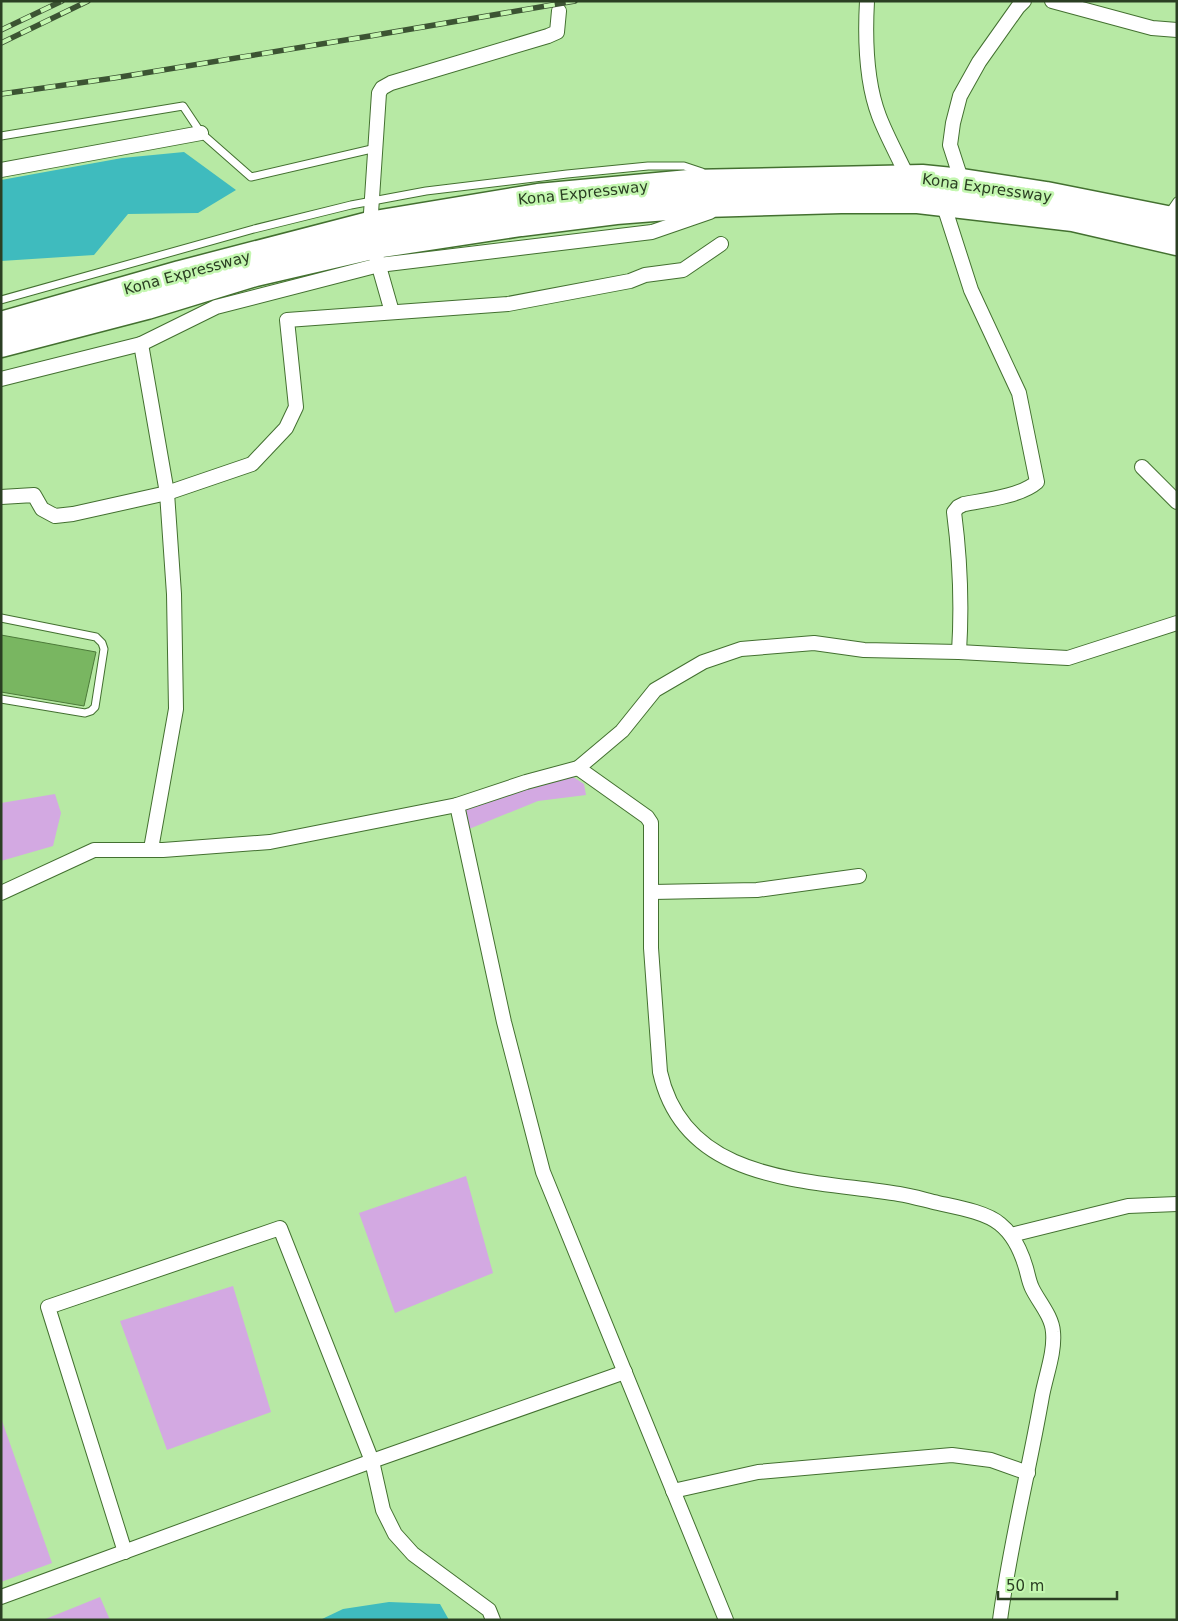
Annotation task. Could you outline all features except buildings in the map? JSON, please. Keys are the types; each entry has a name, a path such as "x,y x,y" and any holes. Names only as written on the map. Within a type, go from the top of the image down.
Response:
{"highway":[{"name":"Kona Expressway","path":"1,325 180,274 374,234 521,223 734,192 841,200 923,190 962,182 1173,213"},
{"name":"Kona Expressway","path":"923,190 1073,218 1177,242"},
{"name":"Kona Expressway","path":"1,344 147,306 374,234"}],"street":[{"path":"867,1 869,77 878,115 923,190 1019,393 1037,474 1037,482 1030,488 964,504 954,512 961,588 959,652"},
{"path":"962,182 950,145 960,96 979,62 1018,6 1024,1"},
{"path":"1052,1 1152,28 1177,30"},
{"path":"392,312 374,234 379,93 382,88 390,83 557,32 559,11"},
{"path":"1,170 201,133"},
{"path":"1,379 141,344 374,234"},
{"path":"1,497 34,495 42,509 55,516 123,504 166,493 252,464 286,428 296,407 287,320 508,304 630,281 644,275 683,270 721,244"},
{"path":"141,344 166,493 174,594 176,708 151,850"},
{"path":"1142,467 1177,502"},
{"path":"1,893 94,850 151,850 270,842 457,805 526,782 578,768 622,731 654,690 703,662 741,649 814,643 864,650 959,652 1068,658 1177,623"},
{"path":"578,768 647,817 651,823 651,948 660,1072 665,1092 679,1117 689,1129 710,1149 769,1175 829,1186 900,1194 956,1207 992,1218 1012,1235 1024,1259 1031,1287 1053,1330 1051,1355 1028,1473 1018,1511 1000,1620"},
{"path":"457,805 504,1022 543,1172 726,1620"},
{"path":"652,892 757,890 859,876"},
{"path":"1012,1235 1128,1206 1177,1204"},
{"path":"125,1552 48,1307 280,1228 372,1462 383,1510 395,1534 413,1554 490,1610 493,1620"},
{"path":"1,1597 625,1372"},
{"path":"673,1491 758,1472 952,1455 991,1460 1028,1473"}],"lane":[{"path":"1,136 183,106 201,133 251,177 376,148"},
{"path":"1,300 254,229 374,234 426,191 648,166 684,166 734,192"},
{"path":"1,618 96,637 102,643 104,649 95,707 91,711 85,713 1,699"}],"shaded area":[{"path":"567,773 584,784 586,795 538,801 469,829 459,806"},
{"path":"55,794 61,813 53,846 1,861 1,803"},
{"path":"466,1176 493,1273 395,1313 359,1213"},
{"path":"233,1286 271,1412 167,1450 120,1321"},
{"path":"1,1418 52,1563 1,1582"},
{"path":"100,1597 110,1620 43,1620"}],"water":[{"path":"184,152 236,190 198,213 128,214 94,255 1,261 1,180 122,158"},
{"path":"389,1602 440,1604 449,1620 320,1620 343,1609"}],"railway":[{"path":"1,30 62,1"},
{"path":"1,43 88,1"},
{"path":"1,94 114,78 575,1"}]}
